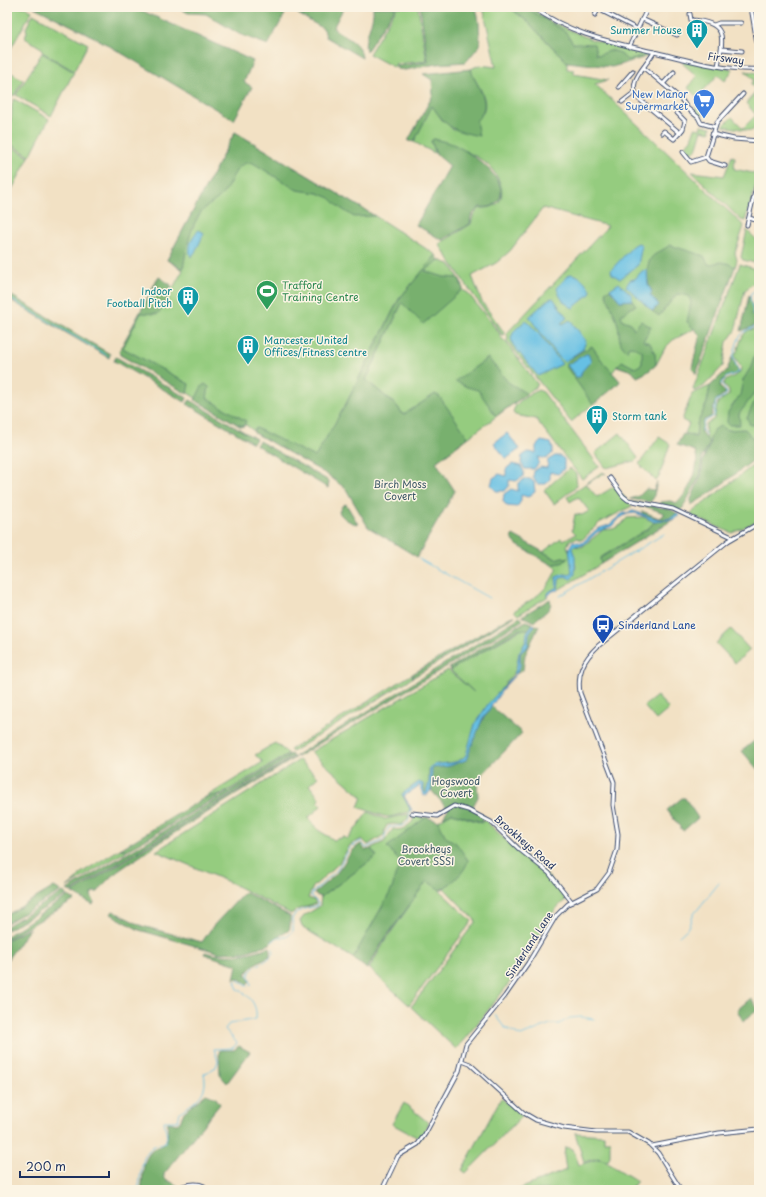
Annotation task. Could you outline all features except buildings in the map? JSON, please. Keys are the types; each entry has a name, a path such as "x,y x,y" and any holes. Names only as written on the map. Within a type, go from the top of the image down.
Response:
{"street":[{"name":"Firsway","path":"532,7 560,24 587,36 629,47 718,66 759,69"},
{"path":"629,47 648,7"},
{"path":"751,7 759,55"},
{"path":"595,15 598,10 600,10 637,29"},
{"path":"690,14 691,20 706,21 714,25 721,35 722,49 718,66"},
{"path":"642,19 677,36"},
{"path":"714,25 719,22 741,23"},
{"path":"722,49 742,51"},
{"path":"654,52 636,78 635,92 639,99 680,133"},
{"path":"644,68 681,99 687,108 698,117 701,123 715,127"},
{"path":"618,87 632,73 636,78"},
{"path":"663,84 672,73"},
{"path":"622,102 635,92"},
{"path":"706,157 712,134 721,116 742,94"},
{"path":"662,133 664,131 674,139 680,133 685,121 677,113"},
{"path":"712,134 734,139 759,140"},
{"path":"683,152 690,164 706,157"},
{"path":"706,157 709,161 725,166"},
{"path":"747,225 759,176"},
{"path":"749,218 759,221"},
{"path":"610,478 623,496 628,500 676,510 732,537"},
{"name":"Sinderland Lane","path":"382,1190 398,1156 423,1138 460,1071 464,1049 468,1041 505,996 528,963 556,916 572,902 592,893 604,882 615,857 618,834 613,805 613,778 580,693 579,680 582,666 598,646 732,537 759,523"},
{"name":"Brookheys Road","path":"412,813 437,816 454,806 482,816 549,873 572,902"},
{"path":"462,1061 470,1064 524,1113 536,1120 564,1128 596,1132 628,1132 652,1146 681,1190"},
{"path":"652,1146 719,1134 759,1129"},
{"path":"170,1190 200,1184 204,1186 206,1190"}],"green space":[{"path":"7,7 25,7 32,11 10,50 7,48"},
{"path":"34,7 134,7 253,61 244,82 252,87 234,120 96,38"},
{"path":"177,7 273,7 285,14 268,45 239,34 206,14 188,13"},
{"path":"303,7 344,7 333,28 351,40 359,48 362,58 326,37 324,29 298,14"},
{"path":"373,7 396,7 366,52 365,46 372,19"},
{"path":"397,7 418,7 427,61 395,64 395,68 369,54"},
{"path":"420,7 476,7 479,22 480,45 466,62 437,64 405,70 397,69 396,66 428,62"},
{"path":"483,7 509,7 528,22 567,62 567,69 574,70 574,74 608,80 595,84 744,226 735,253 737,260 735,267 694,329 673,340 665,348 656,365 637,377 632,371 617,366 612,373 620,381 618,384 571,422 507,341 508,336 506,334 608,226 543,208 510,251 496,263 472,276 482,302 504,332 503,336 439,244 471,224 473,216 480,208 490,207 497,204 502,193 498,179 489,166 478,157 463,150 434,139 431,141 436,154 414,142 432,105 442,120 453,130 472,122 482,114 485,103 471,69 479,65 496,67"},
{"path":"509,7 525,7 566,32 573,43 594,44 596,54 599,55 614,51 627,60 641,56 643,58 612,67 567,62 528,22"},
{"path":"525,7 530,7 550,21 590,39 651,56 627,60 614,51 599,55 596,54 572,43 566,32"},
{"path":"33,14 88,44 74,71 42,52 43,49 25,38 27,32 26,28"},
{"path":"42,53 74,72 51,116 16,95"},
{"path":"684,60 733,69 725,81 718,75 702,92 713,104 700,118 694,112 699,99 688,88 697,76 683,64"},
{"path":"471,69 484,102 484,108 476,121 479,136 462,132 451,127 442,119 432,106 414,142 408,141 433,95 432,80 423,74"},
{"path":"7,70 23,80 14,96 7,92"},
{"path":"745,71 759,73 759,123 752,131 723,126 732,117 743,128 756,115 746,103 757,91 751,84 754,80"},
{"path":"14,99 49,119 30,156 7,142 7,132 12,116 12,104"},
{"path":"701,125 711,127 710,132 702,130 696,150 690,153 684,147 691,139 695,128 700,129"},
{"name":"Trafford Training Centre","path":"235,132 375,216 436,255 399,299 314,467 262,437 246,425 241,427 121,350 157,279 173,288 183,270 167,260"},
{"path":"235,132 375,216 354,217 339,207 330,198 318,193 297,190 253,163 247,163 239,168 223,194 202,211 198,217 189,239 183,269 167,260"},
{"path":"434,139 455,145 488,168 495,176 501,192 499,200 493,206 480,207 471,216 470,224 442,240 416,225 450,166 436,154 431,141"},
{"path":"7,144 29,157 7,199"},
{"path":"732,156 735,157 734,169 753,173 757,169 759,159 758,177 745,221 741,220 692,172 724,176"},
{"path":"747,230 759,242 759,264 743,260 741,257"},
{"path":"670,245 704,256 709,265 722,262 735,267 696,374 692,367 700,335 687,322 691,303 689,296 677,294 659,316 652,311 656,309 650,295 652,292 647,279 649,262 653,256"},
{"name":"Birch Moss Covert","path":"436,255 439,260 425,271 444,277 459,278 463,289 423,324 402,303 366,380 397,406 403,415 435,394 439,396 468,437 436,462 455,491 417,557 368,527 346,489 328,475 253,432 256,428 315,457 346,404 399,299"},
{"path":"439,260 451,265 463,285 462,287 464,291 467,292 538,385 436,462 397,406 366,380 407,292 425,271"},
{"path":"740,264 759,270 759,279 745,290 735,331 727,342 723,366 704,386 694,391 693,389"},
{"path":"159,277 171,285 170,293 163,308 158,314 141,313 123,348 189,384 187,394 120,355 119,351"},
{"path":"610,289 620,301 632,300 636,305 621,315 623,320 631,323 634,329 641,321 651,327 643,341 650,343 655,354 656,365 637,377 632,371 617,366 622,361 635,368 642,364 642,351 631,346 628,347 627,351 621,345 617,322 605,292"},
{"path":"7,293 110,354 109,358 7,298"},
{"path":"749,295 753,308 752,315 759,319 755,326 741,331"},
{"path":"759,328 759,446 742,429 738,430 722,449 704,456 707,435 705,433 706,424 714,419 718,402 729,395 729,391 723,384 725,381 740,373 741,367 734,356 743,335 749,330"},
{"path":"592,346 603,362 620,381 593,405 565,365 574,356"},
{"path":"759,346 759,387 739,414 740,425 729,425 727,422 728,412 740,395 743,380 751,367"},
{"path":"116,357 187,398 185,402 114,361"},
{"path":"732,357 739,373 727,377 722,381 720,387 726,393 716,400 711,417 704,420 701,432 710,443 702,457 700,476 681,511 660,504 660,502 670,501 677,503 690,486 695,472 695,451 677,445 683,434 696,437 697,424 707,403 710,386 727,370"},
{"path":"488,358 508,382 527,394 496,416 478,390 467,387 455,381"},
{"path":"205,384 209,387 207,398 246,421 244,426 237,424 195,400 202,386"},
{"path":"710,386 707,403 697,424 696,437 685,433 689,424 682,420 692,394"},
{"path":"538,390 543,392 599,467 582,479 536,419 515,415 513,413 519,402"},
{"path":"759,391 759,424 750,425 747,418"},
{"path":"190,400 256,439 253,443 187,404"},
{"path":"720,426 728,430 745,429 759,446 759,456 709,494 691,505 691,499 701,476 703,460 710,444 710,438 714,430"},
{"path":"620,433 638,458 635,461 606,468 595,453"},
{"path":"659,437 670,444 659,477 656,481 639,464"},
{"path":"259,441 329,481 328,488 256,445"},
{"path":"759,461 759,520 732,533 692,516 691,513"},
{"path":"570,468 576,474 577,486 554,504 544,490"},
{"path":"602,472 604,473 586,484 597,497 615,486 632,506 599,523 582,540 577,538 570,540 567,546 571,557 572,573 569,575 566,574 556,577 557,587 549,592 547,597 518,615 514,611 540,594 549,584 557,568 552,565 564,562 567,558 562,557 556,559 543,552 561,538 563,540 576,534 572,530 575,514 582,515 589,511 578,497 570,502 567,497"},
{"path":"657,482 653,499 650,502 630,499 639,496 646,489 654,490"},
{"path":"632,502 669,509 677,513 669,518 660,519 655,518 642,514 642,511 659,518 664,515 664,513 639,504 641,508"},
{"path":"346,504 358,524 347,520 339,512 342,506"},
{"path":"643,517 654,522 649,528 600,558 601,564 558,590 559,579 565,576 571,579 576,567 572,549 573,546 582,547 603,530 613,529 621,525 627,518"},
{"path":"674,519 601,564 600,558 649,528 654,522"},
{"path":"513,535 556,559 562,557 568,558 564,562 552,565 517,545 511,538"},
{"path":"550,599 550,607 534,622 522,616"},
{"path":"515,616 412,678 414,673 510,617"},
{"path":"520,617 523,620 297,757 295,756"},
{"path":"526,621 533,624 529,629 518,630 450,670 449,668"},
{"path":"535,625 539,626 525,655 523,670 516,674 520,666 520,653 527,647 529,633"},
{"path":"524,628 529,629 524,646 519,653 516,670 489,704 475,728 466,755 458,761 433,766 429,769 429,782 426,793 424,792 424,786 417,783 402,794 410,809 409,812 390,817 358,807 362,797 311,752 448,670 474,692 450,670"},
{"path":"731,629 750,650 735,663 716,643"},
{"path":"414,673 412,678 292,752 290,750"},
{"path":"657,696 669,709 656,720 644,706"},
{"name":"Hogswood Covert","path":"491,706 522,733 477,780 478,797 472,808 484,816 482,822 452,813 443,817 448,809 431,790 431,768 449,766 466,760 477,730"},
{"path":"759,737 759,769 758,770 742,751"},
{"path":"275,743 289,754 224,793 204,798 263,762 255,755"},
{"path":"291,754 293,756 71,892 67,890"},
{"path":"294,757 295,758 155,845 117,872 98,892 93,892 91,895 94,902 93,905 72,893"},
{"path":"299,760 318,777 309,785 320,799 317,802 321,806 308,818 318,830 334,840 344,837 348,839 368,812 385,819 409,814 408,818 402,825 387,825 384,831 385,834 368,845 362,839 350,845 339,863 313,887 308,898 314,900 316,904 296,910 291,914 231,883 156,851"},
{"path":"224,793 128,850 120,849 204,798"},
{"path":"682,798 685,798 698,818 683,831 667,810"},
{"path":"452,813 482,823 485,820 513,847 552,880 566,900 548,920 522,965 506,987 456,1049 411,1007 476,921 444,888 440,891 472,921 409,1005 370,969 370,967 385,941 410,905 384,940 367,969 353,958 302,927 300,921 304,916 320,906 321,897 376,856 371,848 384,842 393,829 399,830 406,827 413,821 413,815 438,821"},
{"name":"Brookheys Covert SSSI","path":"426,817 438,821 446,837 456,843 468,860 467,865 457,878 440,890 427,881 384,940 367,969 353,958 392,889 401,863 387,847"},
{"path":"361,844 365,850 371,849 377,856 321,897 314,894 336,874 351,853"},
{"path":"120,849 128,850 67,887 78,878 81,873"},
{"path":"54,887 61,891 7,923 7,915"},
{"path":"63,892 67,895 7,930 7,926"},
{"path":"245,892 290,916 290,929 275,938 270,944 245,952 220,953 139,930 111,914 113,911 142,926 202,942 213,926"},
{"path":"68,896 75,900 7,939 7,936"},
{"path":"30,928 7,960 7,940"},
{"path":"270,947 270,956 253,965 246,974 250,981 247,984 238,978 234,979 237,965 204,954 205,952 222,955 238,955"},
{"path":"751,998 758,1010 743,1021 737,1010"},
{"path":"239,1046 250,1052 227,1083 220,1075 219,1053 220,1050 234,1050"},
{"path":"206,1094 216,1098 220,1104 164,1174 164,1178 178,1186 173,1190 141,1190 145,1162 154,1149 165,1143 168,1122 177,1124 180,1122 184,1112"},
{"path":"501,1098 523,1115 466,1173 462,1170"},
{"path":"404,1103 429,1123 420,1139 392,1124"},
{"path":"575,1133 604,1135 604,1141 610,1141 610,1156 608,1161 598,1158 584,1162"},
{"path":"565,1147 573,1149 579,1165 598,1159 603,1160 637,1181 630,1190 517,1190 566,1170 564,1156"}],"water":[{"path":"199,230 204,233 196,251 191,257 191,242 196,232"},
{"path":"638,243 642,245 638,265 620,279 612,274 611,270 633,246"},
{"path":"647,270 648,285 652,292 650,295 659,305 652,311 626,286 630,280 635,279 642,271"},
{"path":"570,274 580,277 591,290 590,294 573,308 562,300 557,288"},
{"path":"619,283 632,295 632,300 620,301 610,289"},
{"path":"553,298 567,318 561,323 563,324 570,320 586,341 583,349 564,362 529,317 549,299"},
{"path":"526,320 562,364 538,376 513,345 511,338 514,331"},
{"path":"588,354 591,361 582,371 580,377 576,377 567,365"},
{"path":"507,433 520,449 506,459 494,443"},
{"path":"541,441 551,443 553,449 552,454 546,459 538,457 539,463 534,469 525,469 521,463 522,456 528,452 536,453 536,446"},
{"path":"555,456 560,456 564,459 564,469 558,474 550,472 550,479 546,484 537,484 533,477 534,471 540,467 547,468 548,460"},
{"path":"512,464 521,466 524,472 523,477 516,481 509,480 509,486 505,491 496,491 491,485 493,478 499,474 506,476 506,469"},
{"path":"524,479 530,479 534,482 535,492 528,497 521,495 521,501 517,507 507,506 503,501 504,494 511,489 518,491 518,484"},
{"path":"633,511 650,517 662,519 672,517 677,513 680,515 674,519 654,522 635,513 627,514 617,520 612,526 597,532 583,545 573,546 572,549 575,556 575,574 571,579 565,576 559,579 558,590 553,591 547,597 549,592 557,587 556,577 564,574 569,575 572,573 569,548 573,541 582,543 597,529 609,525 622,514"},
{"path":"533,624 535,625 529,633 528,646 520,653 520,666 516,674 505,686 482,720 466,760 449,766 432,768 431,790 428,794 423,796 420,785 404,796 412,810 409,812 410,809 402,794 419,782 423,784 424,792 426,793 429,782 430,767 438,764 453,763 462,759 466,755 475,724 488,704 514,675 519,653 526,641 527,632"}],"waterway":[{"path":"759,289 751,293 750,298 753,315 759,318"},
{"path":"7,297 108,356"},
{"path":"705,434 702,430 704,422 714,416 716,401 725,396 727,393 721,383 727,377 739,372 733,357 738,340 742,333 758,326 759,323"},
{"path":"560,596 664,534"},
{"path":"419,559 489,598"},
{"path":"272,942 278,937 287,937 293,931 292,919 296,913 317,906 318,903 311,896 313,892 337,870 350,848 361,841 366,848 383,840 389,827 407,824 410,817 410,812"},
{"path":"679,936 687,929 694,914 719,883"},
{"path":"138,1190 142,1165 147,1153 156,1145 165,1142 167,1137 164,1121 178,1121 180,1112 200,1097 204,1087 204,1074 216,1067 218,1061 214,1049 233,1048 237,1043 225,1029 229,1024 256,1019 256,1009 252,1001 246,994 238,989 235,982 238,980 247,986 251,985 249,976 250,972 253,968 270,958 273,949"},
{"path":"495,1015 504,1027 521,1036 550,1024 559,1024 570,1018 581,1017 594,1019"}],"place":[{"name":"Summer House","path":"697,50"},
{"name":"New Manor Supermarket","path":"704,120"},
{"name":"Trafford Training Centre","path":"267,310"},
{"name":"Indoor Football Pitch","path":"188,316"},
{"name":"Mancester United Offices/Fitness centre","path":"248,366"},
{"name":"Storm tank","path":"597,436"},
{"name":"Sinderland Lane","path":"603,644"}]}
